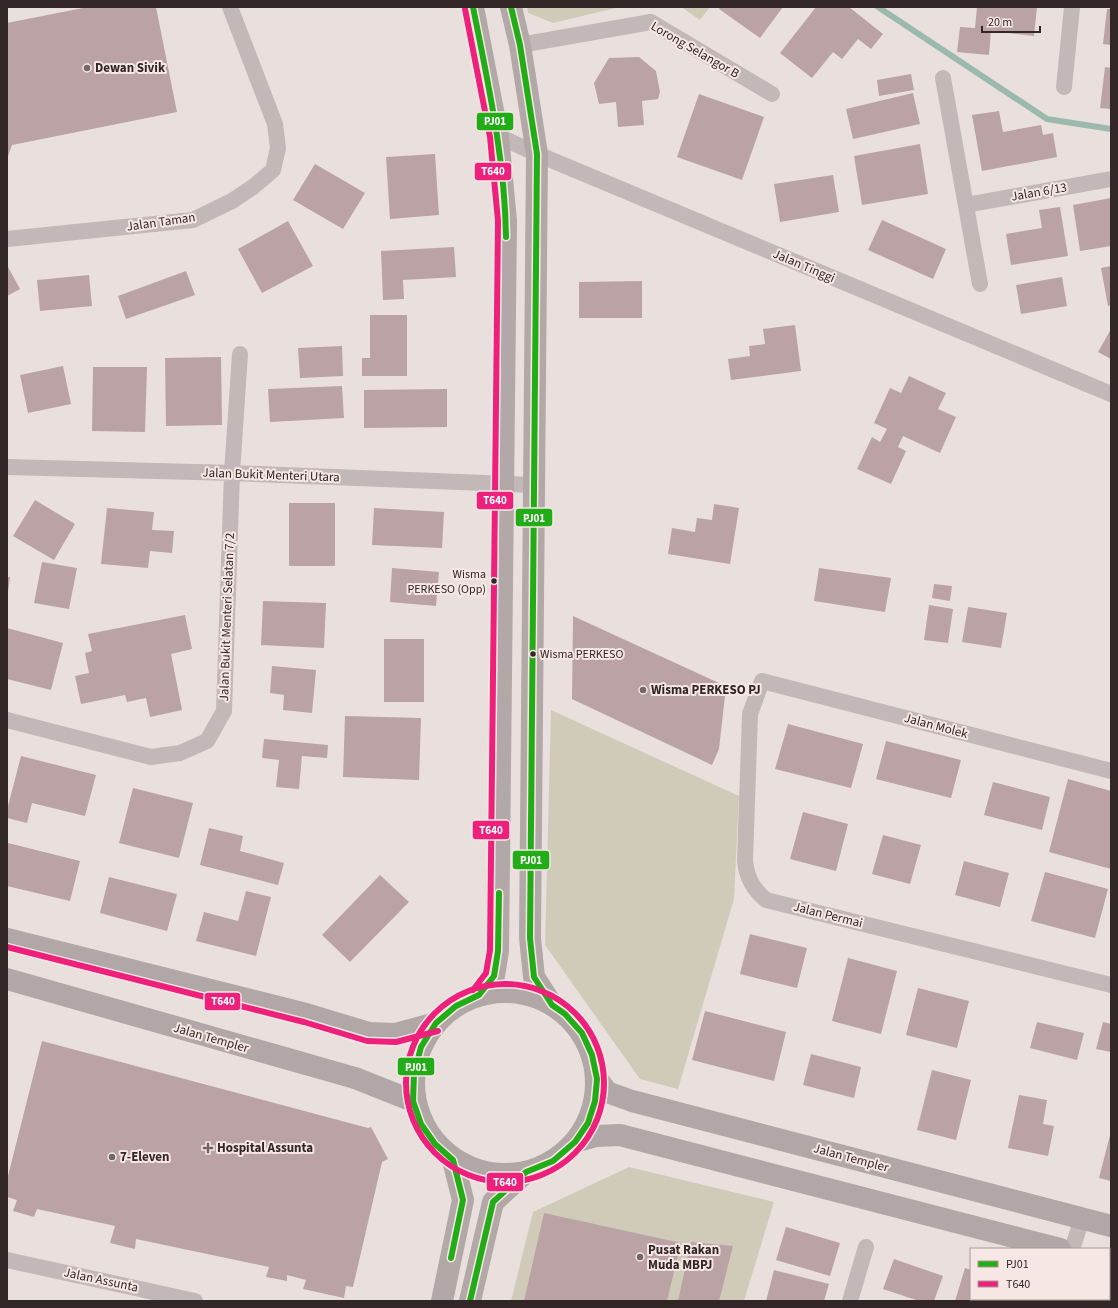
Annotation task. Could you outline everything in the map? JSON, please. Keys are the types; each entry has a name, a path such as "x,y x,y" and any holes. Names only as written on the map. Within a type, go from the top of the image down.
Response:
{"main road":[{"path":"473,7 498,136 506,221 498,951 494,976 479,995"},
{"path":"511,7 520,45 537,154 530,938 534,977 552,1005"},
{"path":"7,939 306,1014 369,1033 395,1034 436,1024"},
{"name":"Jalan Templer","path":"7,979 355,1078 413,1101"},
{"path":"504,992 523,994 552,1005 565,1014 582,1032 592,1055 597,1079 595,1101 588,1123 575,1142 553,1161 526,1172 502,1174 478,1170 453,1160 435,1144 421,1124 413,1101 414,1074 421,1047 436,1024 456,1006 479,995 504,992"},
{"name":"Jalan Templer","path":"597,1079 607,1092 632,1101 1111,1226"},
{"path":"575,1142 596,1136 620,1135 1056,1248"},
{"path":"442,1301 463,1200 453,1160"},
{"path":"470,1301 493,1202 526,1172"}],"street":[{"name":"Jalan Taman","path":"7,239 193,220 232,200 253,187 273,170 278,148 275,124 230,7"},
{"path":"1064,87 1072,7"},
{"name":"Lorong Selangor B","path":"520,45 652,22 772,94"},
{"path":"943,78 980,284"},
{"name":"Jalan Tinggi","path":"498,136 537,154 1111,394"},
{"name":"Jalan 6/13","path":"966,205 1111,179"},
{"name":"Jalan Bukit Menteri Selatan 7/2","path":"7,720 151,757 180,753 207,741 224,711 232,473 240,354"},
{"name":"Jalan Bukit Menteri Utara","path":"7,467 232,473 534,485"},
{"name":"Jalan Molek","path":"762,681 1111,771"},
{"name":"Jalan Permai","path":"762,681 750,714 745,861 749,881 766,900 1111,985"},
{"path":"1072,1248 1082,1219"},
{"path":"850,1301 866,1247"},
{"name":"Jalan Assunta","path":"7,1260 195,1301"}],"shaded area":[{"path":"527,7 620,7 553,23 528,13"},
{"path":"681,7 710,7 700,20"},
{"path":"551,710 739,796 734,899 678,1089 640,1079 545,945"},
{"name":"Pusat Rakan Muda MBPJ","path":"629,1167 774,1202 744,1301 511,1301 533,1212"}],"building":[{"name":"Dewan Sivik","path":"88,7 156,7 177,112 12,145 7,159 7,23"},
{"path":"720,7 783,7 760,38 719,9"},
{"path":"816,7 849,7 883,34 871,49 858,39 842,59 833,52 812,78 780,53"},
{"path":"977,7 1037,7 1034,36 991,31 989,55 957,52 960,27 975,28"},
{"path":"1107,9 1111,9 1111,45 1103,44"},
{"path":"639,57 656,71 660,92 658,99 642,101 644,125 618,127 616,102 599,104 594,83 609,58"},
{"path":"1105,67 1111,68 1111,109 1100,108"},
{"path":"911,74 914,90 879,96 877,80"},
{"path":"913,93 920,124 853,139 846,109"},
{"path":"699,94 764,117 742,180 677,157"},
{"path":"999,111 1003,132 1041,125 1043,135 1053,133 1057,157 982,171 972,115"},
{"path":"920,144 928,194 862,205 854,156"},
{"path":"435,154 439,215 390,219 386,157"},
{"path":"315,164 365,193 343,229 293,200"},
{"path":"833,175 839,212 780,222 774,184"},
{"path":"1111,198 1111,246 1080,251 1073,205"},
{"path":"1060,207 1068,256 1011,265 1006,234 1042,228 1039,210"},
{"path":"882,220 946,249 933,279 868,250"},
{"path":"288,221 313,266 262,293 238,249"},
{"path":"454,247 456,277 403,280 404,299 383,300 381,251"},
{"path":"7,265 20,289 7,296"},
{"path":"1111,266 1111,305 1108,306 1101,268"},
{"path":"186,271 195,295 126,319 118,296"},
{"path":"89,275 92,306 40,311 37,280"},
{"path":"1062,277 1067,306 1021,314 1016,285"},
{"path":"642,281 642,318 579,318 579,282"},
{"path":"370,315 407,315 407,376 362,376 362,358 370,358"},
{"path":"795,325 801,371 731,380 728,359 750,356 749,346 765,344 763,329"},
{"path":"1111,329 1111,359 1098,352"},
{"path":"342,346 343,376 300,378 298,348"},
{"path":"221,357 222,425 166,426 165,358"},
{"path":"63,366 71,404 28,413 20,375"},
{"path":"93,367 147,367 145,432 92,431"},
{"path":"909,376 946,393 938,409 956,417 940,453 903,436 898,447 906,451 891,484 857,469 872,437 880,442 887,429 874,423 890,388 901,393"},
{"path":"342,386 344,418 270,422 268,389"},
{"path":"447,389 447,427 364,428 364,390"},
{"path":"35,500 75,524 54,560 13,536"},
{"path":"289,503 335,503 335,566 289,566"},
{"path":"714,504 739,508 730,564 668,554 672,528 695,532 697,518 712,520"},
{"path":"107,508 154,512 152,530 174,531 172,553 150,551 148,568 101,564"},
{"path":"374,508 444,512 442,548 372,545"},
{"path":"42,562 77,568 69,609 34,603"},
{"path":"392,568 439,572 436,606 390,602"},
{"path":"819,568 891,578 885,612 814,601"},
{"path":"7,577 10,577 8,592 7,592"},
{"path":"934,584 952,586 950,601 932,598"},
{"path":"263,601 326,603 324,648 261,645"},
{"path":"929,605 953,609 948,643 924,640"},
{"path":"968,607 1007,613 1001,648 962,642"},
{"path":"185,615 192,649 171,654 182,710 150,717 146,698 127,702 125,695 81,704 75,676 89,673 85,653 92,651 88,634"},
{"path":"573,616 719,683 725,696 719,749 712,765 572,699"},
{"path":"7,628 63,643 51,690 7,679"},
{"path":"384,639 424,639 424,702 384,702"},
{"path":"272,666 316,670 312,713 283,710 284,695 270,693"},
{"path":"345,716 421,718 419,780 343,777"},
{"path":"788,724 863,744 851,788 775,769"},
{"path":"264,739 328,745 327,758 302,756 299,789 276,787 279,760 262,758"},
{"path":"886,741 961,760 951,798 876,779"},
{"path":"21,756 96,775 85,816 32,803 27,823 7,818 7,810"},
{"path":"1068,779 1111,791 1111,869 1049,852"},
{"path":"993,782 1050,797 1042,830 984,815"},
{"path":"133,788 193,803 179,858 119,843"},
{"path":"803,812 848,824 836,871 790,859"},
{"path":"209,828 243,836 240,851 284,863 278,885 200,865"},
{"path":"883,835 921,845 910,884 872,874"},
{"path":"8,843 80,861 70,901 7,886"},
{"path":"964,861 1009,873 1000,907 955,895"},
{"path":"1045,872 1108,889 1095,938 1031,921"},
{"path":"380,875 409,902 350,962 322,935"},
{"path":"109,877 177,894 167,931 100,913"},
{"path":"246,891 271,897 256,956 196,941 204,912 238,921"},
{"path":"750,934 807,948 797,988 740,974"},
{"path":"848,958 897,971 881,1034 832,1021"},
{"path":"918,988 969,1001 957,1048 906,1035"},
{"path":"705,1011 786,1032 774,1081 692,1060"},
{"path":"1037,1022 1084,1033 1077,1060 1030,1048"},
{"path":"1103,1022 1111,1024 1111,1052 1096,1049"},
{"name":"Hospital Assunta","path":"42,1041 368,1128 371,1127 388,1159 382,1162 353,1287 346,1286 344,1298 303,1289 306,1280 287,1275 287,1281 266,1277 269,1267 136,1239 135,1249 110,1243 115,1226 37,1209 34,1217 13,1211 17,1200 7,1197 7,1180"},
{"path":"811,1054 861,1067 854,1098 803,1085"},
{"path":"932,1070 971,1080 956,1140 917,1130"},
{"path":"1019,1095 1047,1100 1043,1124 1054,1126 1048,1156 1008,1148"},
{"path":"1111,1135 1111,1181 1099,1178"},
{"path":"544,1213 681,1243 667,1301 524,1301"},
{"path":"786,1227 840,1243 830,1276 776,1260"},
{"path":"691,1242 733,1246 719,1301 678,1301"},
{"path":"894,1259 943,1276 934,1301 919,1301 883,1289"},
{"path":"965,1268 970,1270 970,1300 1018,1300 1018,1301 955,1301"},
{"path":"774,1270 829,1284 824,1301 766,1301"}],"waterway":[{"path":"878,7 1047,119 1111,129"}],"transit line":[{"name":"PJ01","path":"473,7 495,121 503,179 506,237"},
{"name":"PJ01","path":"470,1301 493,1202 526,1172 553,1161 575,1142 588,1123 595,1101 597,1079 592,1055 582,1033 565,1014 552,1005 534,977 530,938 537,154 520,45 511,7"},
{"name":"T640","path":"465,9 490,137 498,221 490,950 486,973 473,990"},
{"name":"PJ01","path":"451,1258 463,1200 453,1160 435,1144 421,1124 413,1101 414,1074 421,1047 436,1023 456,1006 479,995 494,976 498,951 499,893"},
{"name":"T640","path":"7,947 304,1022 367,1041 396,1042 438,1031"},
{"name":"T640","path":"495,984 515,984 543,991 568,1006 582,1020 597,1045 604,1073 604,1083 604,1093 597,1121 582,1146 568,1160 543,1175 534,1178 515,1182 495,1182 467,1175 442,1160 428,1146 413,1121 410,1112 406,1093 406,1073 413,1045 428,1020 442,1006 467,991 476,988 495,984"}],"place":[{"name":"Dewan Sivik","path":"87,68"},
{"name":"Wisma PERKESO (Opp)","path":"494,581"},
{"name":"Wisma PERKESO","path":"533,654"},
{"name":"Wisma PERKESO PJ","path":"643,690"},
{"name":"Hospital Assunta","path":"208,1148"},
{"name":"7-Eleven","path":"112,1157"},
{"name":"Pusat Rakan Muda MBPJ","path":"640,1257"}]}
